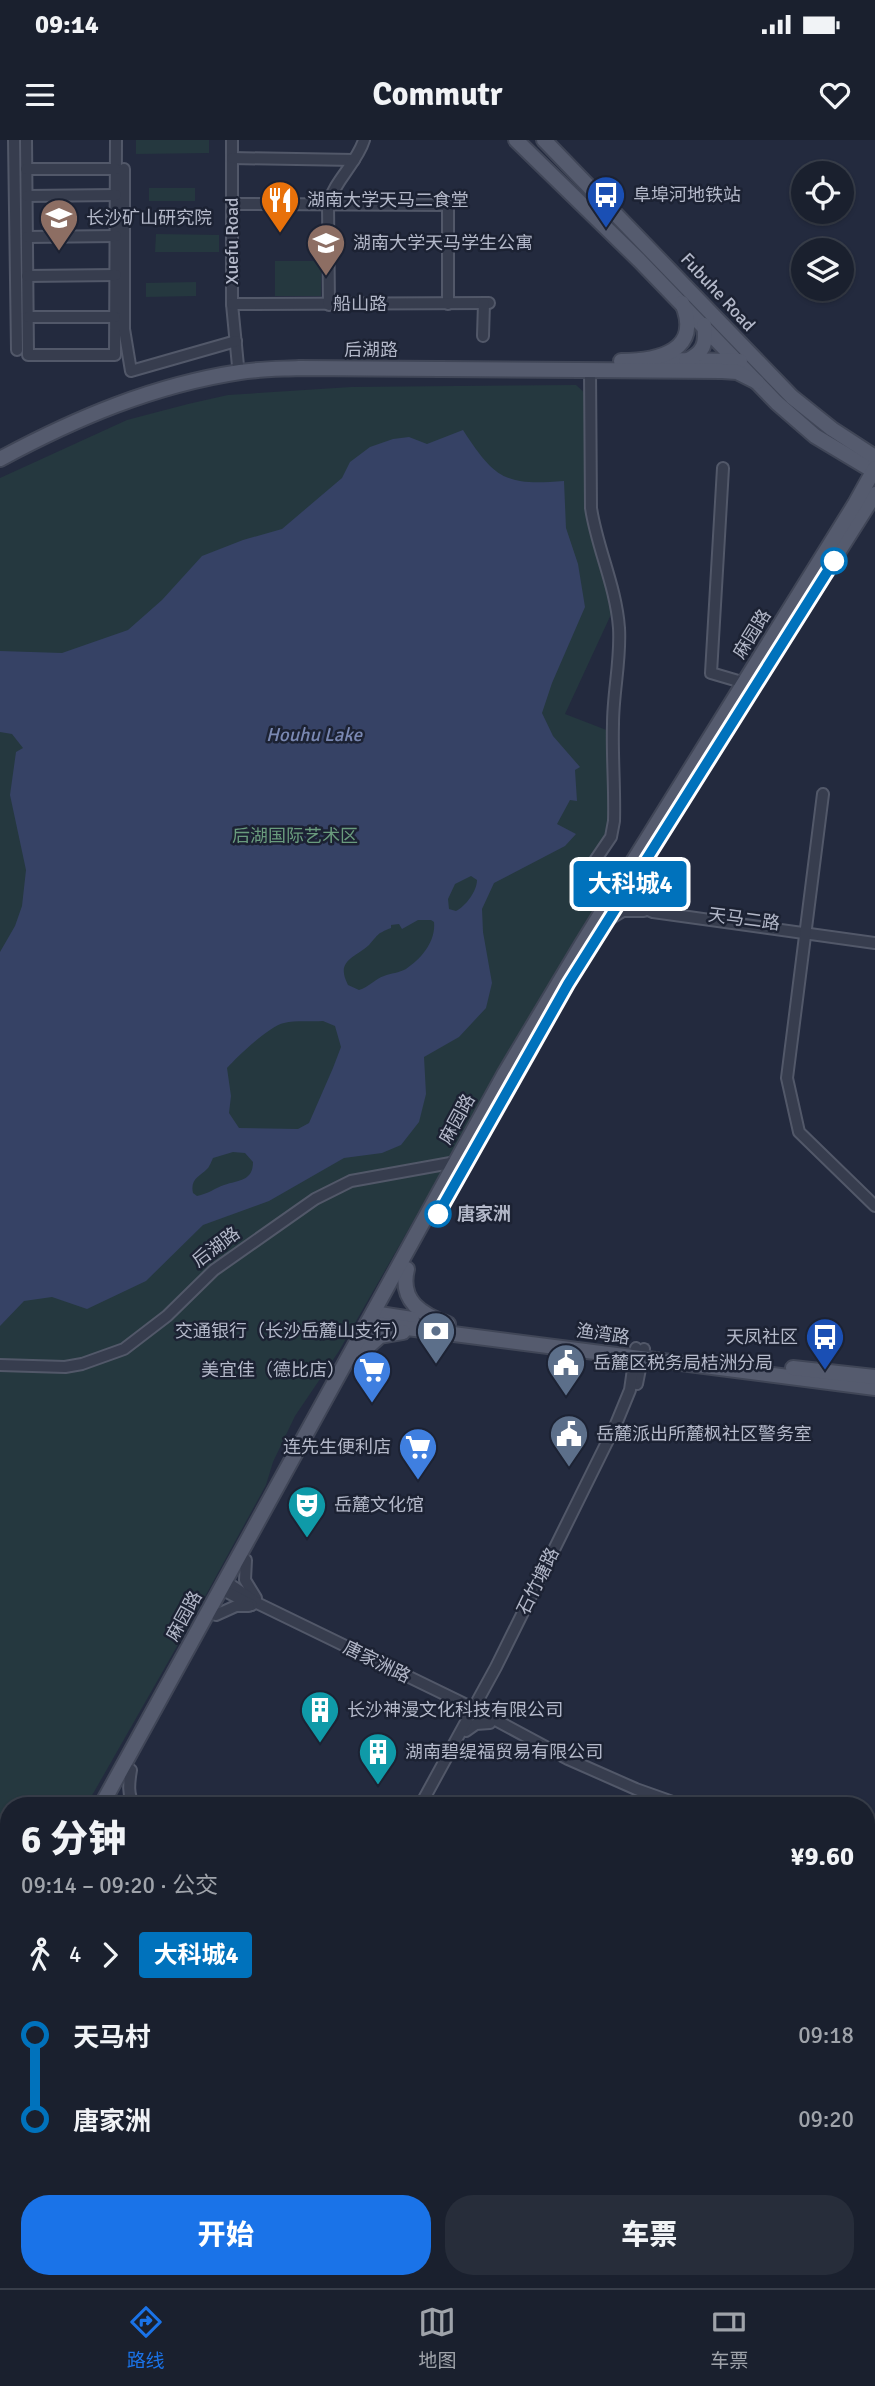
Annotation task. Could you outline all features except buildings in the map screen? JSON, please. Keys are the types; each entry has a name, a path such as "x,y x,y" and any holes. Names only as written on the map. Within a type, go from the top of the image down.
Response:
{"main road":[{"path":"516,140 682,303 734,360 763,378 798,422 853,465 858,489 868,500"},
{"name":"Fubuhe Road","path":"544,140 656,254 763,378 812,414 874,467"},
{"path":"687,360 703,349 706,343 698,302"},
{"name":"后湖路","path":"0,459 89,414 170,388 242,372 299,368 590,370 644,365 682,344 688,325 682,303"},
{"name":"后湖路","path":"0,449 79,410 117,396 194,374 238,366 322,360 644,365 737,372 763,378"},
{"path":"644,365 687,360 734,360"},
{"path":"839,452 874,467"},
{"name":"麻园路","path":"106,1797 227,1587 460,1163 608,920 621,891 644,861 868,500 874,467"},
{"name":"麻园路","path":"116,1797 216,1615 227,1587 246,1560 362,1352 375,1319 407,1269 505,1073 621,891 745,683 868,500"},
{"path":"407,1269 405,1288 411,1302 425,1314 448,1324"},
{"name":"渔湾路","path":"375,1319 448,1324 639,1353 875,1377"},
{"name":"渔湾路","path":"375,1319 430,1331 600,1353 639,1353 676,1363 875,1388"},
{"path":"362,1352 373,1341 389,1333 430,1331"}],"street":[{"path":"14,140 17,350"},
{"path":"26,140 28,355 115,355 116,140"},
{"path":"124,140 124,329 131,371 236,341"},
{"name":"Xuefu Road","path":"232,140 232,304 238,366"},
{"path":"329,305 328,204 332,191 354,160 364,140"},
{"path":"232,158 354,160"},
{"path":"26,169 116,169"},
{"path":"27,196 116,195"},
{"path":"232,204 448,205 447,304"},
{"path":"27,237 116,236"},
{"path":"27,276 116,275"},
{"name":"船山路","path":"232,304 487,303 483,335"},
{"path":"28,317 116,317"},
{"path":"590,370 591,508 615,600 619,626 613,723 614,821 611,837 592,864 640,908 657,910"},
{"path":"723,468 711,673 745,683"},
{"path":"823,794 787,1078 799,1132 875,1206"},
{"path":"644,861 643,886 657,910"},
{"path":"608,920 623,911 657,910"},
{"name":"天马二路","path":"657,910 805,930 875,936"},
{"path":"805,930 875,943"},
{"name":"后湖路","path":"0,1364 65,1367 124,1349 167,1316 214,1270 315,1199 351,1181 460,1163"},
{"path":"600,1353 624,1364 632,1390"},
{"name":"石竹塘路","path":"430,1797 632,1390 639,1353"},
{"path":"632,1390 655,1366 676,1363"},
{"path":"216,1615 236,1606 258,1606 245,1580 246,1560"},
{"name":"唐家洲路","path":"227,1587 258,1606 592,1770 659,1797"},
{"path":"483,1693 490,1720 464,1730 460,1711 452,1701 472,1700 483,1693"},
{"name":"唐家洲路","path":"490,1720 593,1776 648,1797"},
{"name":"石竹塘路","path":"425,1797 464,1730"},
{"path":"131,1770 131,1797"}],"green space":[{"path":"136,140 209,140 209,153 136,154"},
{"path":"149,188 195,188 195,201 149,201"},
{"path":"156,234 219,235 219,252 155,252"},
{"path":"275,261 321,261 321,296 275,296"},
{"path":"196,282 196,296 146,297 146,283"},
{"name":"后湖国际艺术区","path":"576,385 586,394 589,514 614,608 565,714 609,731 612,804 608,835 588,863 609,892 423,1204 339,1351 295,1416 273,1462 266,1485 91,1797 0,1797 0,478 127,420 188,404 228,395 351,387"}],"water":[{"name":"Houhu Lake","path":"463,430 484,459 503,476 528,482 564,481 566,528 578,564 585,607 542,713 553,736 580,767 575,770 577,801 570,800 557,824 576,834 565,846 494,883 482,909 492,983 486,1008 459,1037 424,1057 426,1094 419,1122 401,1145 382,1153 344,1158 269,1201 203,1225 146,1281 87,1309 52,1297 24,1301 0,1326 0,952 15,926 22,906 26,870 10,795 16,752 23,748 12,734 0,732 0,651 62,653 128,630 162,600 202,556 282,529 342,478 350,462 370,447 409,437 427,444","holes":["471,876 477,880 470,898 456,911 449,909 448,899 455,884","418,920 434,922 430,943 412,965 381,977 359,990 348,985 344,970 348,960 380,933 391,928 391,925 399,924 402,929","323,1021 335,1026 341,1047 309,1123 298,1129 239,1128 229,1113 231,1096 227,1068 270,1030 293,1022","233,1152 245,1153 253,1162 251,1173 244,1179 197,1196 193,1193 194,1181 208,1168 213,1158"]}],"bus line":[{"name":"大科城4","path":"438,1214 568,984 834,561"}],"place":[{"name":"阜埠河地铁站","path":"606,229"},
{"name":"湖南大学天马二食堂","path":"280,234"},
{"name":"长沙矿山研究院","path":"59,252"},
{"name":"湖南大学天马学生公寓","path":"326,277"},
{"name":"唐家洲","path":"438,1214"},
{"name":"交通银行（长沙岳麓山支行）","path":"436,1365"},
{"name":"天凤社区","path":"825,1371"},
{"name":"岳麓区税务局桔洲分局","path":"566,1397"},
{"name":"美宜佳（德比店）","path":"372,1404"},
{"name":"岳麓派出所麓枫社区警务室","path":"569,1468"},
{"name":"连先生便利店","path":"418,1481"},
{"name":"岳麓文化馆","path":"307,1539"},
{"name":"长沙神漫文化科技有限公司","path":"320,1744"},
{"name":"湖南碧缇福贸易有限公司","path":"378,1786"}]}
